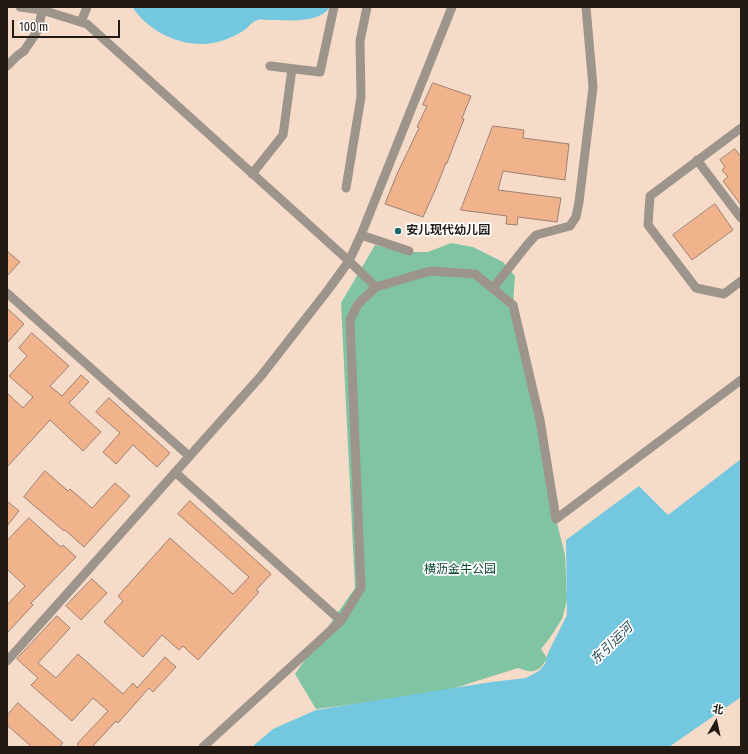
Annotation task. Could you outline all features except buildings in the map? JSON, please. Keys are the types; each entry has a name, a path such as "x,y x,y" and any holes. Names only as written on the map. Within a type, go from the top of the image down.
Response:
{"street":[{"path":"20,7 42,9 87,24 376,287"},
{"path":"81,22 87,7"},
{"path":"270,66 320,72 334,7"},
{"path":"346,188 361,98 360,41 367,7"},
{"path":"7,661 261,376 349,261 361,235 452,7"},
{"path":"493,288 536,235 570,226 576,217 593,87 586,7"},
{"path":"7,66 24,51 38,30 42,9"},
{"path":"252,174 284,135 292,69"},
{"path":"741,128 650,196 648,225 696,288 724,294 741,281"},
{"path":"697,160 741,218"},
{"path":"361,235 409,251"},
{"path":"203,747 341,621 361,588 350,320 358,304 376,287 430,271 476,274 513,304 540,420 556,519 741,380"},
{"path":"7,293 189,456"},
{"path":"175,472 341,621"}],"green space":[{"name":"横沥金牛公园","path":"451,243 473,247 503,262 515,276 513,305 556,519 565,555 567,600 562,619 541,649 547,658 538,669 527,671 518,668 439,693 316,709 295,674 355,588 341,303 375,245 402,252 428,252"}],"water":[{"path":"133,7 330,7 325,12 311,19 258,20 243,31 227,39 204,44 182,41 160,33 142,19"},
{"name":"东引运河","path":"741,459 741,697 669,747 252,747 273,729 316,710 491,682 526,678 539,671 545,664 548,653 567,615 566,540 639,486 668,515"}],"place":[{"name":"安儿现代幼儿园","path":"398,231"}]}
